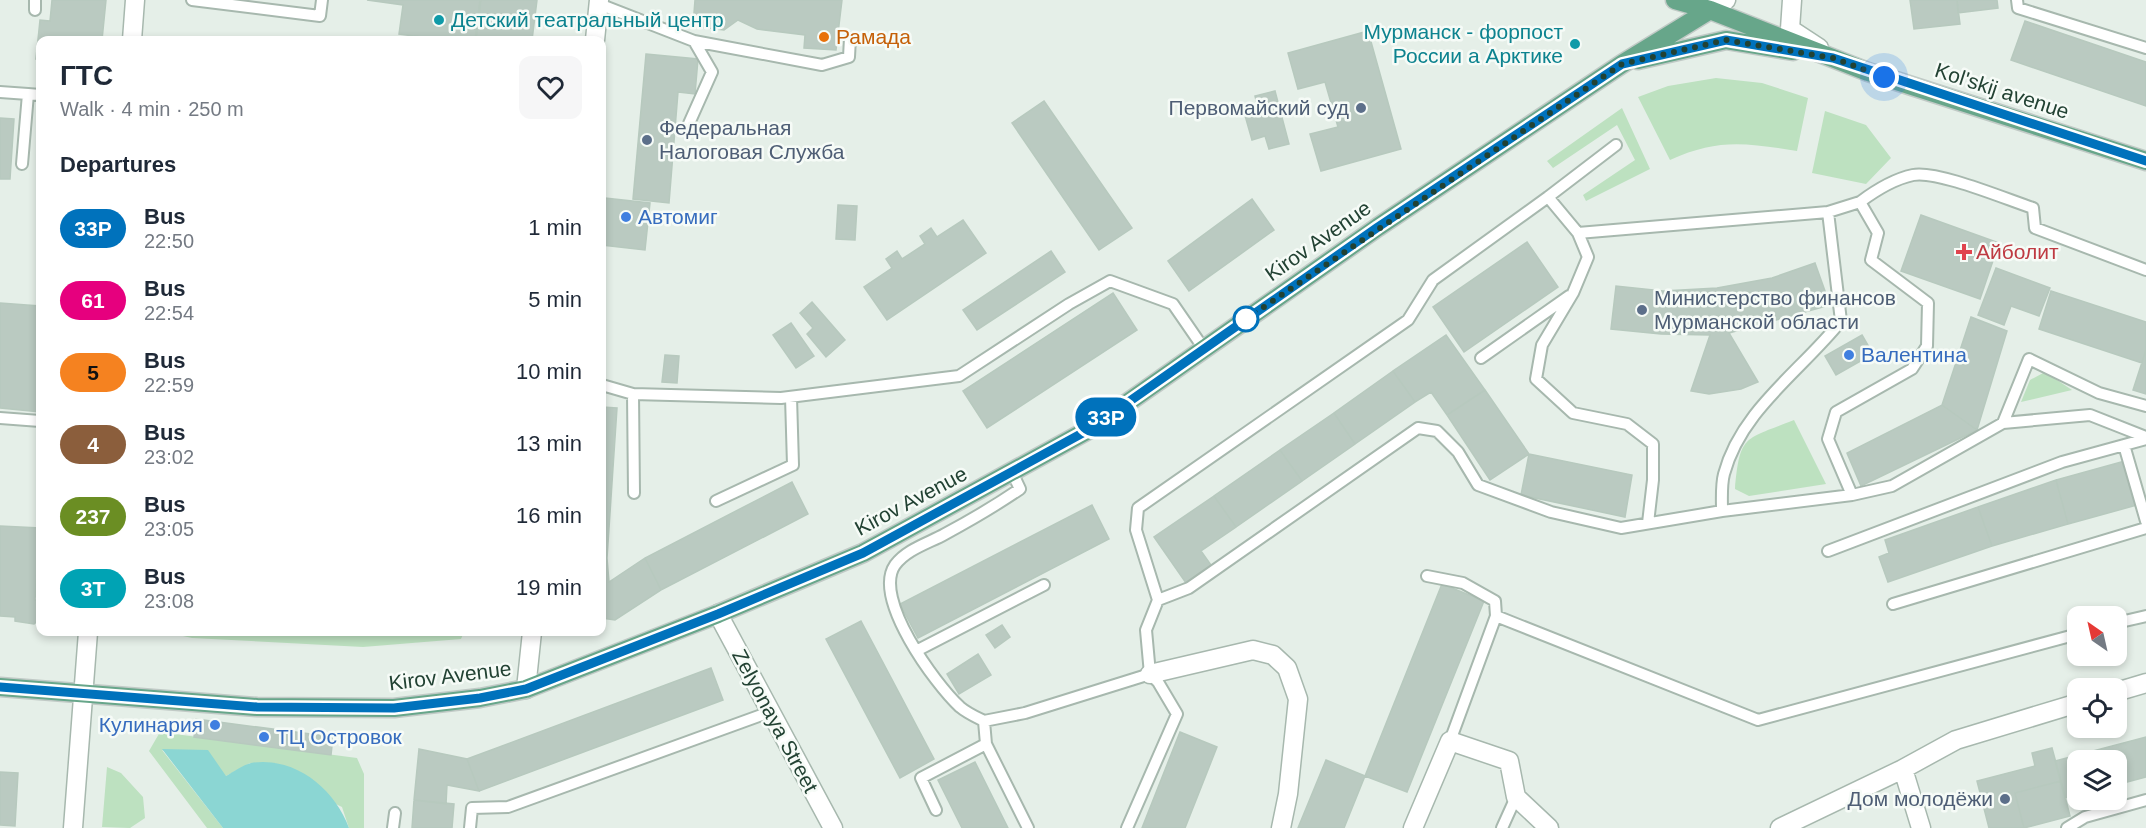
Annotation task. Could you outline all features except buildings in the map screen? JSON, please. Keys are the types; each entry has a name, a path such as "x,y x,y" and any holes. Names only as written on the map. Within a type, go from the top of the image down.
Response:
{"main road":[{"name":"Kol'skij avenue","path":"1675,0 1710,10 1833,58 2146,161"},
{"name":"Kirov Avenue","path":"0,687 257,707 394,708 480,698 526,689 718,614 863,553 1090,429 1378,227 1622,64 1710,10"},
{"path":"1622,64 1726,40 1833,58"}],"street":[{"path":"132,36 135,0"},
{"name":"Kirov Avenue","path":"1710,10 1726,0"},
{"path":"1792,0 1790,29 1833,58"},
{"path":"595,36 599,2"},
{"name":"Zelyonaya Street","path":"718,614 833,828"},
{"path":"73,828 88,636"},
{"path":"526,689 532,636"},
{"path":"1150,674 1253,650 1273,655 1287,668 1298,699 1288,794 1281,828"},
{"path":"2127,689 2146,683"},
{"path":"1780,828 1903,769 1956,740 2067,706"},
{"path":"1413,828 1450,741 1509,761 1516,797 1549,828"},
{"path":"1903,769 1921,828"}],"lane":[{"path":"192,0 320,16 322,0"},
{"path":"2017,0 2018,8 2146,48"},
{"path":"599,2 694,41 822,65 849,57 850,38"},
{"path":"687,128 712,72 694,41"},
{"path":"0,92 36,95"},
{"path":"22,164 28,94"},
{"path":"1127,828 1177,714 1158,682 1150,674 1146,630 1158,600 1136,530 1138,508 1408,320 1433,280 1616,145"},
{"path":"1578,232 1828,212 1860,202 1886,185 1915,175 1945,179 2033,208 2035,228 2146,270"},
{"path":"1548,197 1578,232 1588,257 1573,293 1542,345 1536,379 1573,413 1627,424 1653,444 1653,480 1648,524"},
{"path":"1852,495 1828,439 1836,412 1912,369 1927,346 1928,303 1871,260 1878,233 1860,202"},
{"path":"1722,511 1724,476 1732,451 1750,417 1822,345 1841,321 1828,212"},
{"path":"606,386 633,394 792,396 959,376 1069,304 1110,281 1173,304 1204,349"},
{"path":"1481,358 1573,293"},
{"path":"2003,423 2029,359 2099,393 2146,406"},
{"path":"633,394 634,492"},
{"path":"716,501 793,465 792,396"},
{"path":"1158,600 1189,588 1418,428 1437,431 1458,452 1478,485 1551,512 1621,528 1722,511 1852,495 1892,486 2003,423 2090,415 2146,438"},
{"path":"0,418 36,421"},
{"path":"1828,551 2062,462 2146,438"},
{"path":"2124,445 2146,521"},
{"path":"1012,472 1020,489 990,510 911,550 895,565 889,583 893,607 918,650 961,707 984,721 1025,713 1150,674"},
{"path":"1893,603 2146,528"},
{"path":"1427,576 1463,583 1496,601 1496,616 1450,741"},
{"path":"918,650 1044,585"},
{"path":"1496,616 1758,720 2067,637"},
{"path":"2127,620 2146,616"},
{"path":"470,828 472,808 508,807 770,712"},
{"path":"984,721 986,744 1028,828"},
{"path":"936,810 921,778 986,744"},
{"path":"1502,828 1516,797"},
{"path":"2067,828 2085,817 2146,800"},
{"path":"393,828 395,813"}],"green space":[{"path":"1716,78 1762,83 1808,98 1797,151 1732,144 1703,148 1670,160 1638,97 1668,86"},
{"path":"1622,108 1650,169 1586,201 1583,195 1635,160 1617,125 1553,168 1547,161"},
{"path":"1825,111 1866,125 1891,158 1866,184 1812,173"},
{"path":"2045,372 2072,390 2021,402 2030,380"},
{"path":"1794,420 1826,484 1749,496 1735,489 1739,457 1748,441 1765,431"},
{"path":"183,636 462,636 461,639 363,647"},
{"path":"160,732 357,758 364,774 364,828 349,828 342,807 250,763 226,776 162,750 223,828 207,828 149,751"},
{"path":"107,767 121,773 143,797 145,818 130,828 102,827"}],"water":[{"path":"162,749 208,750 226,776 251,763 267,762 298,770 323,788 334,800 349,828 223,828"}],"bus line":[{"name":"33Р","path":"0,687 257,707 394,708 480,698 526,689 718,614 863,553 1090,429 1378,227 1622,64 1726,40 1833,58 1868,72 2146,161"}],"place":[{"name":"Детский театральный центр","path":"439,20"},
{"name":"Рамада","path":"824,37"},
{"name":"Мурманск - форпост России а Арктике","path":"1575,44"},
{"name":"Первомайский суд","path":"1361,108"},
{"name":"Федеральная Налоговая Служба","path":"647,140"},
{"name":"Автомиг","path":"626,217"},
{"name":"Айболит","path":"1964,252"},
{"name":"Министерство финансов Мурманской области","path":"1642,310"},
{"name":"Валентина","path":"1849,355"},
{"name":"Кулинария","path":"215,725"},
{"name":"ТЦ Островок","path":"264,737"},
{"name":"Дом молодёжи","path":"2005,799"}],"route":[{"path":"1246,319 1378,227 1622,64 1726,40 1833,58 1884,77"}]}
